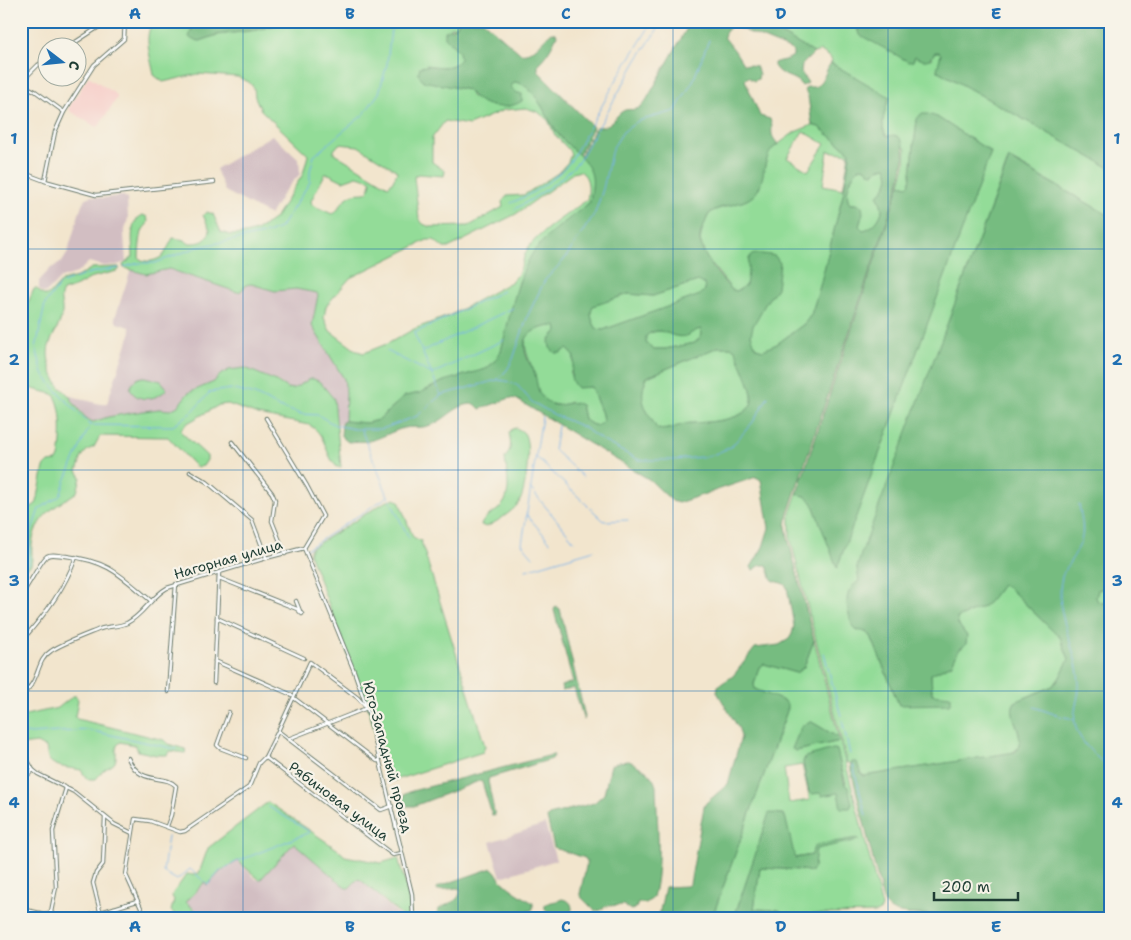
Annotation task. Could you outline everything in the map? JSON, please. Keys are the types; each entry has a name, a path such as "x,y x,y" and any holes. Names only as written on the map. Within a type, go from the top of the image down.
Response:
{"street":[{"path":"21,26 28,21"},
{"path":"82,38 108,21"},
{"path":"45,181 56,132 64,112 94,65 124,39 125,21"},
{"path":"38,65 21,83 64,112"},
{"path":"21,172 45,181 96,195 214,182"},
{"path":"21,195 29,176"},
{"path":"266,418 311,492 323,516 304,548"},
{"path":"232,442 272,493 275,500 272,521 285,554"},
{"path":"190,472 207,482 252,520 266,558"},
{"name":"Нагорная улица","path":"21,695 33,684 42,661 49,652 102,629 126,623 135,618 160,591 176,584 304,548"},
{"name":"Юго-Западный проезд","path":"304,548 367,708 412,894 413,919"},
{"path":"21,595 46,557 56,555 76,557 107,566 150,601"},
{"path":"21,638 25,637 42,618 64,586 76,557"},
{"path":"214,682 219,572"},
{"path":"219,578 297,609 302,614 296,601"},
{"path":"168,692 176,584"},
{"path":"217,618 304,658"},
{"path":"215,661 293,696 327,724 380,762"},
{"path":"146,919 126,875 135,818 167,826 180,832 185,831 249,787 259,763 265,757 310,662 358,698 367,708 288,739"},
{"path":"229,712 217,743 218,747 246,758"},
{"path":"278,731 381,810 392,806"},
{"path":"21,748 33,770 83,798 105,817 132,833"},
{"name":"Рябиновая улица","path":"265,757 393,855 402,853"},
{"path":"128,758 145,777 174,783 176,786 167,826"},
{"path":"21,775 29,774 33,770"},
{"path":"56,919 51,912 56,887 54,831 66,788"},
{"path":"100,911 93,884 96,873 103,864 105,817"},
{"path":"78,919 137,901"},
{"path":"114,908 117,919"},
{"path":"21,909 45,914 51,912"},
{"path":"38,912 38,919"},
{"path":"440,919 447,917 576,916 885,916 950,919"}],"shaded area":[{"path":"88,77 117,95 117,98 99,126 96,127 70,111 69,108 81,88 88,88"},
{"path":"272,135 299,159 300,174 285,190 270,215 225,191 216,169"},
{"path":"91,196 103,198 124,196 127,199 128,218 124,234 126,262 104,266 89,262 77,273 61,278 47,292 42,293 39,289 39,281 51,268 62,262 67,254 82,204 86,198"},
{"path":"131,269 141,273 169,269 242,290 244,286 251,284 275,291 296,289 317,293 318,300 312,326 344,379 346,392 345,421 341,424 336,424 334,399 320,382 314,379 310,379 293,389 287,388 276,380 220,375 214,382 188,393 178,406 170,410 159,409 130,413 93,422 89,420 74,405 68,395 100,404 107,403 131,331 130,327 117,323 115,318"},
{"path":"545,824 556,860 501,877 490,842"},
{"path":"294,843 349,888 358,879 361,880 403,919 195,919 196,912 186,902 204,883 208,885 221,871 238,861 257,880"}],"green space":[{"path":"154,21 189,21 193,27 190,32 200,41 217,35 257,30 291,21 459,21 457,26 450,27 445,37 460,52 461,59 449,66 426,65 449,86 468,90 472,97 515,93 511,87 514,82 528,88 539,102 557,133 588,166 593,178 590,202 538,246 519,282 501,351 495,361 486,369 444,381 420,393 405,396 378,420 366,423 345,421 346,392 344,379 312,326 317,293 296,289 275,291 251,284 246,285 241,291 237,292 169,269 146,274 124,268 123,265 133,257 133,227 138,218 143,215 147,217 148,222 141,235 139,258 144,261 155,260 164,255 173,238 185,240 188,243 205,240 210,230 203,215 207,212 213,214 221,232 230,235 256,231 275,218 303,174 308,155 261,110 255,97 254,88 249,82 238,77 198,74 163,82 154,75 148,47 150,27","holes":["526,108 538,112 548,120 555,135 571,154 568,162 558,173 524,195 507,196 502,202 503,207 469,226 430,227 423,224 419,219 414,177 418,174 444,176 445,171 432,162 432,138 445,121 469,125 504,110","339,144 358,146 396,170 397,173 388,186 334,153","580,171 586,177 588,188 587,200 550,226 531,244 525,254 521,269 511,282 451,315 414,329 389,343 364,353 357,351 330,331 324,318 326,306 350,278 427,240 434,240 444,248 448,248 516,214 573,173","325,174 343,181 357,176 371,181 368,191 348,197 335,213 332,214 312,205 311,201"]},
{"path":"189,21 291,21 257,30 217,35 200,41 189,37 193,27"},
{"path":"459,21 483,21 520,53 533,50 552,32 556,33 557,35 551,47 538,64 538,71 593,127 579,155 559,135 534,95 521,84 514,82 511,87 515,92 522,94 522,101 500,107 485,104 468,90 423,81 418,74 420,67 451,66 460,59 459,52 445,37 445,31 457,26"},
{"path":"691,21 759,21 814,53 802,65 801,72 808,83 802,86 796,80 780,73 774,66 774,63 793,56 793,52 790,49 731,26 724,37 743,64 756,66 759,74 758,79 754,81 748,77 745,80 760,116 770,119 772,134 778,144 768,156 758,191 749,199 710,213 702,230 700,242 709,261 732,290 737,291 746,285 749,258 752,255 764,254 775,256 780,263 777,288 767,301 753,326 751,335 756,348 763,350 777,344 804,324 811,315 844,191 850,156 850,152 819,127 812,125 808,96 804,90 807,87 815,87 820,83 831,63 890,97 883,122 884,132 887,136 894,135 900,138 904,153 904,162 896,194 788,513 786,526 788,538 814,640 804,667 796,673 764,664 759,667 754,684 755,689 784,701 787,704 787,711 713,915 659,915 665,887 687,886 690,884 704,807 706,803 728,784 741,737 739,729 717,692 718,686 733,676 755,648 779,645 789,639 794,626 787,587 772,579 767,565 761,565 753,570 751,567 763,547 769,528 761,480 756,477 678,503 672,501 650,480 516,399 510,398 480,409 475,404 468,404 431,425 404,428 372,440 348,442 341,436 342,422 366,423 378,420 405,396 420,393 444,381 486,369 495,361 501,351 520,280 532,255 539,245 551,234 590,202 592,188 591,173 580,157 596,127 609,124 625,110 639,108 647,99","holes":["861,167 873,173 880,168 886,167 889,176 887,183 878,196 882,212 873,225 863,230 859,226 863,213 862,206 850,204 847,194 851,179","698,281 704,284 705,290 700,295 603,330 597,329 594,324 591,315 593,306 628,294 653,296","556,326 557,331 549,341 550,348 555,353 560,353 567,349 572,353 574,358 571,377 573,382 577,388 591,387 602,414 603,422 597,426 584,419 581,405 577,403 553,405 541,395 525,347 525,341 528,336 543,327","701,329 702,335 695,343 665,349 654,349 646,343 646,336 651,332 661,331 680,337","718,347 731,347 736,351 749,383 752,403 740,415 720,421 688,423 662,430 657,429 644,404 644,385 647,377"]},
{"path":"759,21 851,21 857,27 858,32 914,58 915,56 919,59 931,59 935,52 939,52 941,54 938,71 1110,168 1110,216 1009,159 857,568 859,578 857,631 862,630 871,636 899,705 933,695 931,674 952,664 958,651 966,644 967,636 958,624 957,618 983,607 1002,585 1007,586 1060,637 1069,659 1053,686 1015,702 1013,714 1019,743 1017,749 1011,753 864,776 850,763 847,763 790,537 790,513 797,493 807,497 812,502 837,567 991,152 937,117 917,120 910,183 907,186 900,184 905,166 906,149 897,137 887,136 884,132 883,117 889,97 831,63 830,57 821,51 814,53"},
{"path":"851,21 1110,21 1110,168 938,71 941,54 939,52 935,52 931,58 926,60 915,56 913,61 909,62 860,35 857,27"},
{"path":"921,114 937,117 991,152 837,568 812,502 807,497 797,493 900,184 907,186 910,183 917,119"},
{"path":"812,125 819,127 850,152 850,156 844,191 811,315 804,324 777,344 763,350 755,346 751,335 752,328 761,309 777,288 747,280 746,285 742,289 732,290 706,257 700,240 703,227 712,211 747,200 759,188 768,154 795,132","holes":["803,131 825,144 808,171 787,158","828,151 849,154 843,189 823,185"]},
{"path":"1009,159 1110,216 1110,586 1098,590 1096,597 1098,602 1110,604 1110,916 906,914 891,910 882,896 850,766 852,762 857,762 861,774 864,776 1015,752 1019,746 1020,739 1013,713 1015,702 1053,686 1069,659 1060,637 1007,586 1002,585 983,607 957,618 958,624 967,636 966,644 958,651 952,664 931,674 932,694 951,696 951,702 949,704 899,705 871,636 866,632 853,628 847,603 849,591 859,581 857,568 861,554"},
{"path":"861,167 866,168 869,172 886,167 889,176 887,183 878,196 882,212 873,225 863,230 859,226 861,220 857,204 850,204 847,194 851,179"},
{"path":"119,267 117,271 93,277 63,291 61,297 61,318 50,343 49,361 55,379 86,418 93,422 130,413 159,409 170,410 178,406 188,393 214,382 220,375 229,370 245,368 293,389 310,379 314,379 320,382 334,399 341,467 337,467 333,462 319,434 309,425 258,415 228,404 219,405 186,424 181,430 207,456 203,466 198,467 194,465 168,437 100,436 94,447 84,453 81,459 77,471 81,477 77,492 47,513 42,519 34,535 31,565 21,569 21,532 28,509 37,502 44,467 49,462 57,461 59,457 61,415 57,399 53,394 21,386 21,319 34,289 37,289 43,295 49,295 62,281 77,277 92,268"},
{"path":"698,281 704,283 705,290 701,295 603,330 597,329 592,321 591,312 593,306 628,294 653,296"},
{"path":"556,326 557,331 553,335 560,353 567,349 572,354 573,364 570,374 577,387 591,387 602,414 603,422 597,426 584,419 581,405 570,402 555,405 542,398 539,393 525,346 526,340 533,331"},
{"path":"701,329 702,335 695,343 665,349 654,349 646,343 645,336 650,333 660,331 686,336 693,331"},
{"path":"718,347 731,347 736,351 752,394 752,403 747,410 740,415 720,421 688,423 662,430 657,429 642,398 647,377"},
{"path":"144,377 161,381 166,390 152,398 137,396 130,389 135,380"},
{"path":"516,428 524,433 528,449 521,499 503,517 486,527 481,525 482,523 502,506 507,494 508,480 505,458 510,446 509,433 512,429"},
{"path":"395,499 399,501 413,537 421,541 485,746 483,752 389,782 387,781 368,707 309,553 311,548 385,502"},
{"path":"1110,586 1110,604 1098,602 1096,597 1098,590"},
{"path":"556,606 560,609 585,717 584,720 574,688 562,691 561,686 573,682 554,610"},
{"path":"814,640 839,738 810,721 796,751 840,741 882,907 881,910 876,913 782,915 779,910 754,909 760,868 811,871 814,867 812,855 793,858 785,816 783,814 769,814 735,915 713,915 787,711 755,689 754,685 759,667 764,664 796,673 804,667","holes":["836,749 846,783 809,792 804,759","802,765 810,800 789,803 784,768"]},
{"path":"73,696 76,696 78,700 75,717 77,719 164,740 168,744 187,751 185,753 170,751 167,755 156,755 138,751 135,745 120,742 116,749 114,763 96,779 87,779 81,770 52,763 48,759 46,748 37,743 21,745 21,716 58,708"},
{"path":"810,721 839,738 840,741 796,751 792,749 801,727"},
{"path":"833,749 837,750 845,785 848,787 852,803 850,808 841,808 838,793 822,796 820,793 812,794 809,792 803,762 805,757"},
{"path":"554,755 552,759 489,778 495,816 492,815 482,782 479,781 414,806 407,806 402,804 401,801 405,794 412,791"},
{"path":"629,761 649,774 656,786 658,857 656,885 653,898 646,903 638,903 636,908 631,910 623,905 606,906 601,910 595,911 580,894 587,862 585,858 554,847 547,818 549,815 594,803 604,794 611,765"},
{"path":"268,802 345,856 381,863 398,858 409,896 411,919 403,919 361,880 358,879 349,888 346,888 294,843 260,880 238,861 221,871 208,885 204,883 186,902 196,911 195,919 181,919 171,911 174,900 173,893 187,874 194,875 199,873 208,848"},
{"path":"769,813 785,816 795,858 812,855 816,845 857,838 859,840 816,849 814,867 811,872 760,868 754,909 779,910 782,912 782,915 735,915"},
{"path":"492,868 505,884 533,903 533,909 530,911 437,915 438,910 456,900 460,894 460,889 438,890 436,889 437,887"},
{"path":"562,899 571,904 572,910 569,913 547,912 545,905"},
{"path":"906,914 1110,916 1110,919 943,917"}],"waterway":[{"path":"124,267 139,263 155,263 198,247 268,233 281,227 310,182 310,171 314,156 363,115 379,93 387,64 392,21"},
{"path":"511,203 543,186 570,162 621,72 653,21"},
{"path":"515,209 549,187 579,161 637,60 663,21"},
{"path":"21,566 29,564 30,536 39,509 60,496 90,425 173,426 192,412 210,392 231,389 255,395 279,407 301,414 318,415 335,425 354,429 382,429 417,416 441,395 497,380 507,370 513,359 528,315 545,280 564,260 595,213 603,189 612,149 623,132 638,121 675,111 693,81 709,40"},
{"path":"90,425 43,374 36,348 45,304 60,284 90,273 119,268"},
{"path":"441,395 414,333 503,291"},
{"path":"423,351 513,308"},
{"path":"387,351 432,374 504,340"},
{"path":"498,380 517,385 532,402 555,415 583,427 603,441 639,460 674,460 710,456 731,447 753,422 768,397"},
{"path":"533,557 522,544 542,417"},
{"path":"558,426 554,450 583,477"},
{"path":"361,429 388,496 409,538"},
{"path":"535,456 604,521 628,520"},
{"path":"530,488 574,541"},
{"path":"307,549 387,497"},
{"path":"1079,505 1082,539 1065,570 1060,590 1063,617 1074,656 1079,683 1074,716 1078,734 1095,755 1110,769"},
{"path":"526,514 550,542"},
{"path":"526,570 594,550"},
{"path":"824,653 841,716"},
{"path":"1034,707 1074,719"},
{"path":"842,720 850,754"},
{"path":"21,732 31,734 88,730 176,749"},
{"path":"853,765 866,816"},
{"path":"168,836 163,872 177,880 190,869 208,885 220,871 236,862 310,832 269,807"}]}
